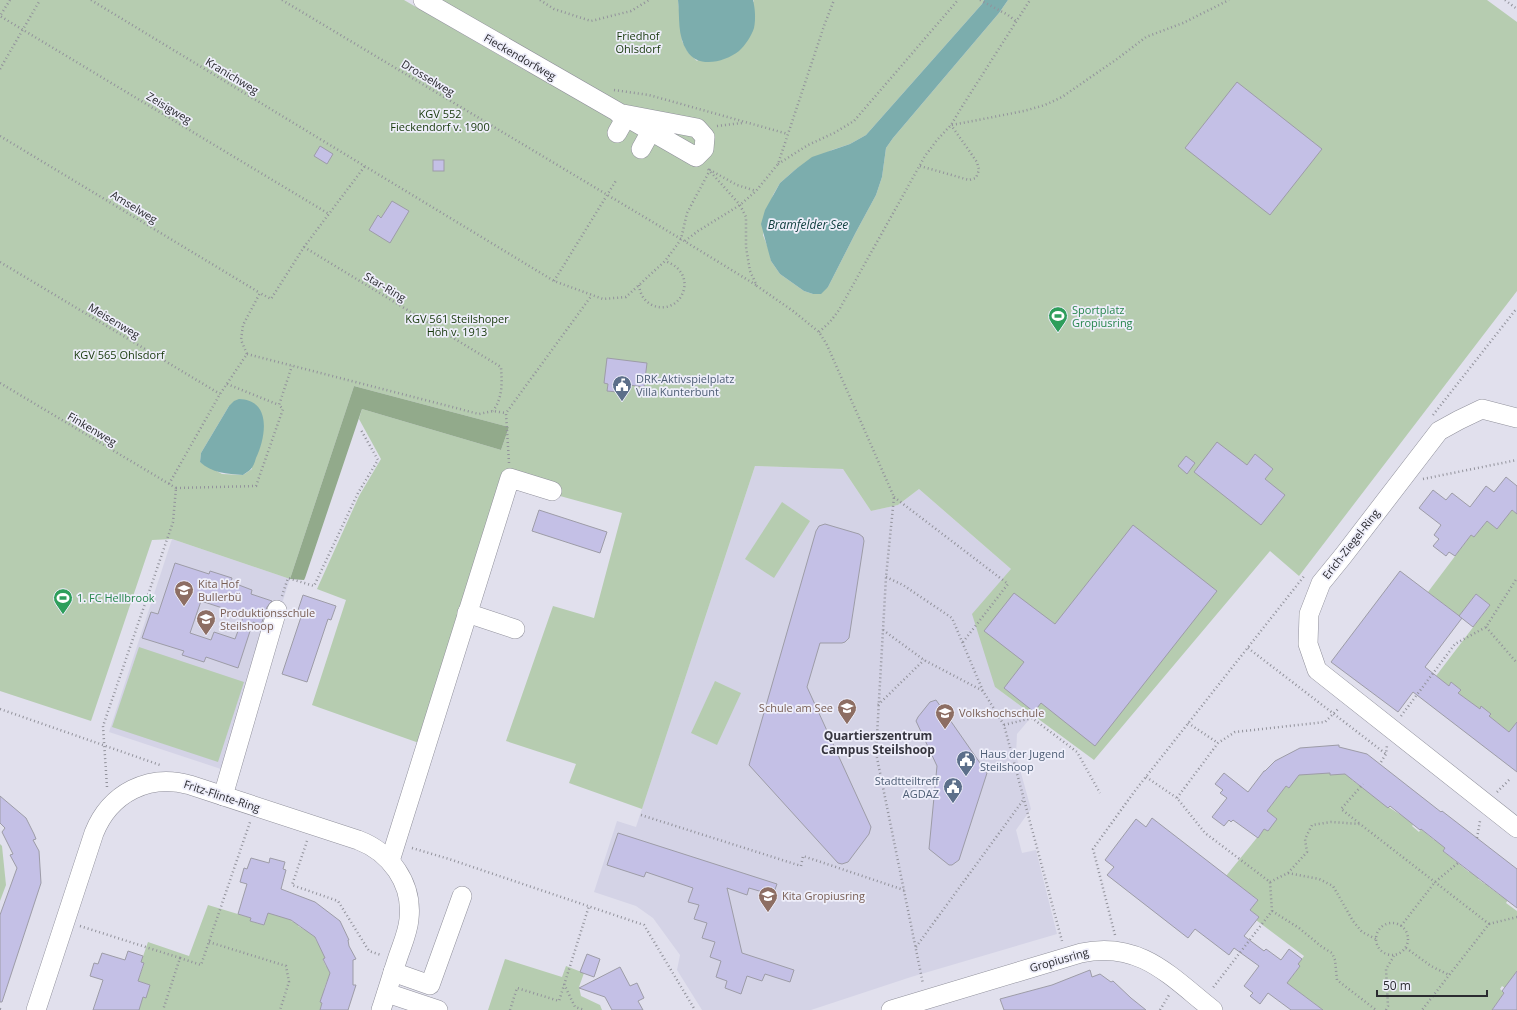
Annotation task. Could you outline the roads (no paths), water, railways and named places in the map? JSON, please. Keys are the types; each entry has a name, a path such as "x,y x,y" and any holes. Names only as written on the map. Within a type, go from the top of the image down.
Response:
{"street":[{"name":"Fieckendorfweg","path":"423,0 620,121 651,131 696,157 704,149 705,141 703,133 697,128 620,121"},
{"path":"641,149 651,131"},
{"name":"Erich-Ziegel-Ring","path":"1517,418 1482,409 1439,431 1321,583 1308,614 1308,644 1317,670 1517,828"},
{"path":"390,861 510,478 552,491"},
{"path":"223,796 277,610"},
{"path":"467,613 515,629"},
{"name":"Fritz-Flinte-Ring","path":"36,1010 97,826 109,807 120,797 132,789 160,781 182,783 365,843 379,851 390,861 403,881 409,904 408,927 384,1001"},
{"path":"395,966 430,985 462,896"},
{"name":"Gropiusring","path":"891,1010 922,1004 1067,957 1098,950 1119,950 1153,963 1208,1006"},
{"path":"384,1001 438,1010"}],"water":[{"path":"678,0 753,0 755,25 753,31 744,46 733,55 719,61 712,62 698,60 692,57 687,51 682,39"},
{"name":"Bramfelder See","path":"984,0 1008,0 999,13 886,148 882,177 876,195 828,287 821,294 813,294 804,291 780,274 771,261 761,224 765,210 780,183 812,157 850,144 866,135"},
{"path":"239,399 250,401 257,406 262,413 264,421 262,440 254,463 250,470 243,475 215,471 200,462 201,453 229,406 234,401"}],"place":[{"name":"Sportplatz Gropiusring","path":"1058,333"},
{"name":"DRK-Aktivspielplatz Villa Kunterbunt","path":"622,402"},
{"name":"Kita Hof Bullerbü","path":"184,607"},
{"name":"1. FC Hellbrook","path":"63,615"},
{"name":"Produktionsschule Steilshoop","path":"206,636"},
{"name":"Schule am See","path":"847,725"},
{"name":"Volkshochschule","path":"945,730"},
{"name":"Haus der Jugend Steilshoop","path":"966,777"},
{"name":"Stadtteiltreff AGDAZ","path":"953,804"},
{"name":"Kita Gropiusring","path":"768,913"}],"district":[{"name":"Quartierszentrum Campus Steilshoop","path":"878,743"}],"park label":[{"name":"Friedhof Ohlsdorf","path":"638,42"},
{"name":"KGV 552 Fieckendorf v. 1900","path":"440,120"},
{"name":"KGV 561 Steilshoper Höh v. 1913","path":"457,325"},
{"name":"KGV 565 Ohlsdorf","path":"119,355"}]}
